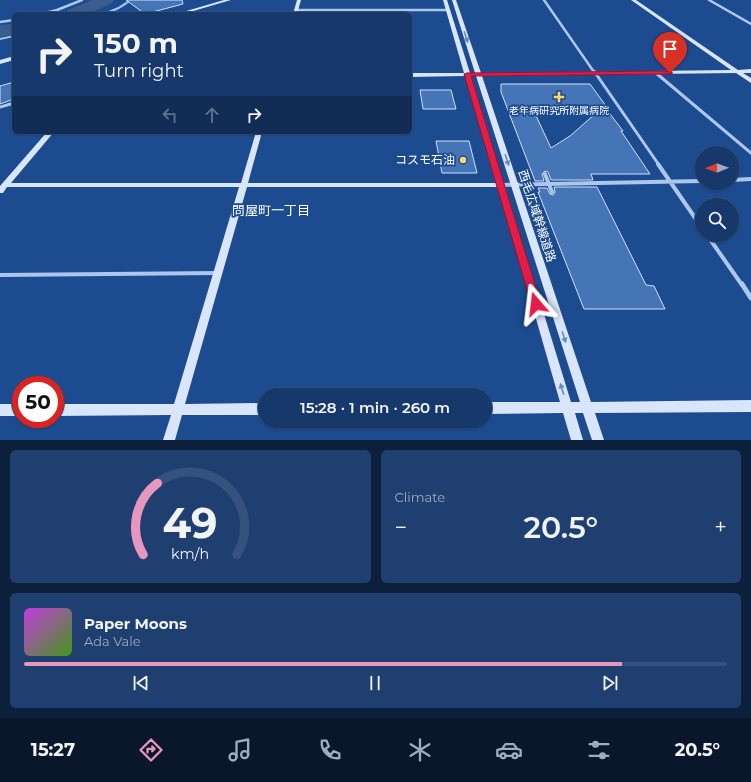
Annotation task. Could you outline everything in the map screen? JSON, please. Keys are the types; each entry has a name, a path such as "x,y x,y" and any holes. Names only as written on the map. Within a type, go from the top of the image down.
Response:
{"street":[{"path":"49,12 82,0"},
{"path":"185,12 229,0"},
{"path":"299,0 295,12 448,10"},
{"path":"445,0 577,440"},
{"name":"西毛広域幹線道路","path":"454,0 598,440"},
{"path":"544,0 695,218"},
{"path":"634,0 751,81"},
{"path":"709,0 751,24"},
{"path":"0,22 12,20"},
{"path":"0,62 12,59"},
{"path":"412,75 751,71"},
{"path":"656,73 751,153"},
{"path":"0,107 12,104"},
{"path":"2,188 49,134"},
{"path":"169,440 258,134"},
{"path":"545,174 552,192"},
{"path":"739,180 751,179"},
{"path":"2,188 500,185 695,181"},
{"path":"712,242 751,298"},
{"path":"0,275 219,273"},
{"path":"492,408 751,406"},
{"path":"0,410 12,410"},
{"path":"64,410 258,410"}],"building":[{"path":"126,0 182,0 183,4 153,12 142,12"},
{"path":"12,83 12,100 0,104 0,86"},
{"path":"501,84 590,84 623,131 621,131 650,174 591,174 593,180 551,180 548,172 545,171 542,174 544,181 535,181 501,92","holes":["604,106 570,136 551,148 532,107"]},
{"path":"420,90 451,90 456,109 423,109"},
{"path":"436,141 469,141 477,173 442,173"},
{"path":"554,187 597,187 646,285 654,286 665,309 584,309 538,192 540,192 538,188 547,188 550,194 553,195 555,192"}],"waterway":[{"path":"79,12 106,0"},
{"path":"108,12 119,8 131,0"},
{"path":"0,31 12,29"},
{"path":"0,39 12,36"}],"place":[{"name":"老年病研究所附属病院","path":"559,97"},
{"name":"コスモ石油","path":"463,160"}],"district":[{"name":"問屋町一丁目","path":"271,210"}],"route":[{"path":"536,304 467,74 670,73"}]}
